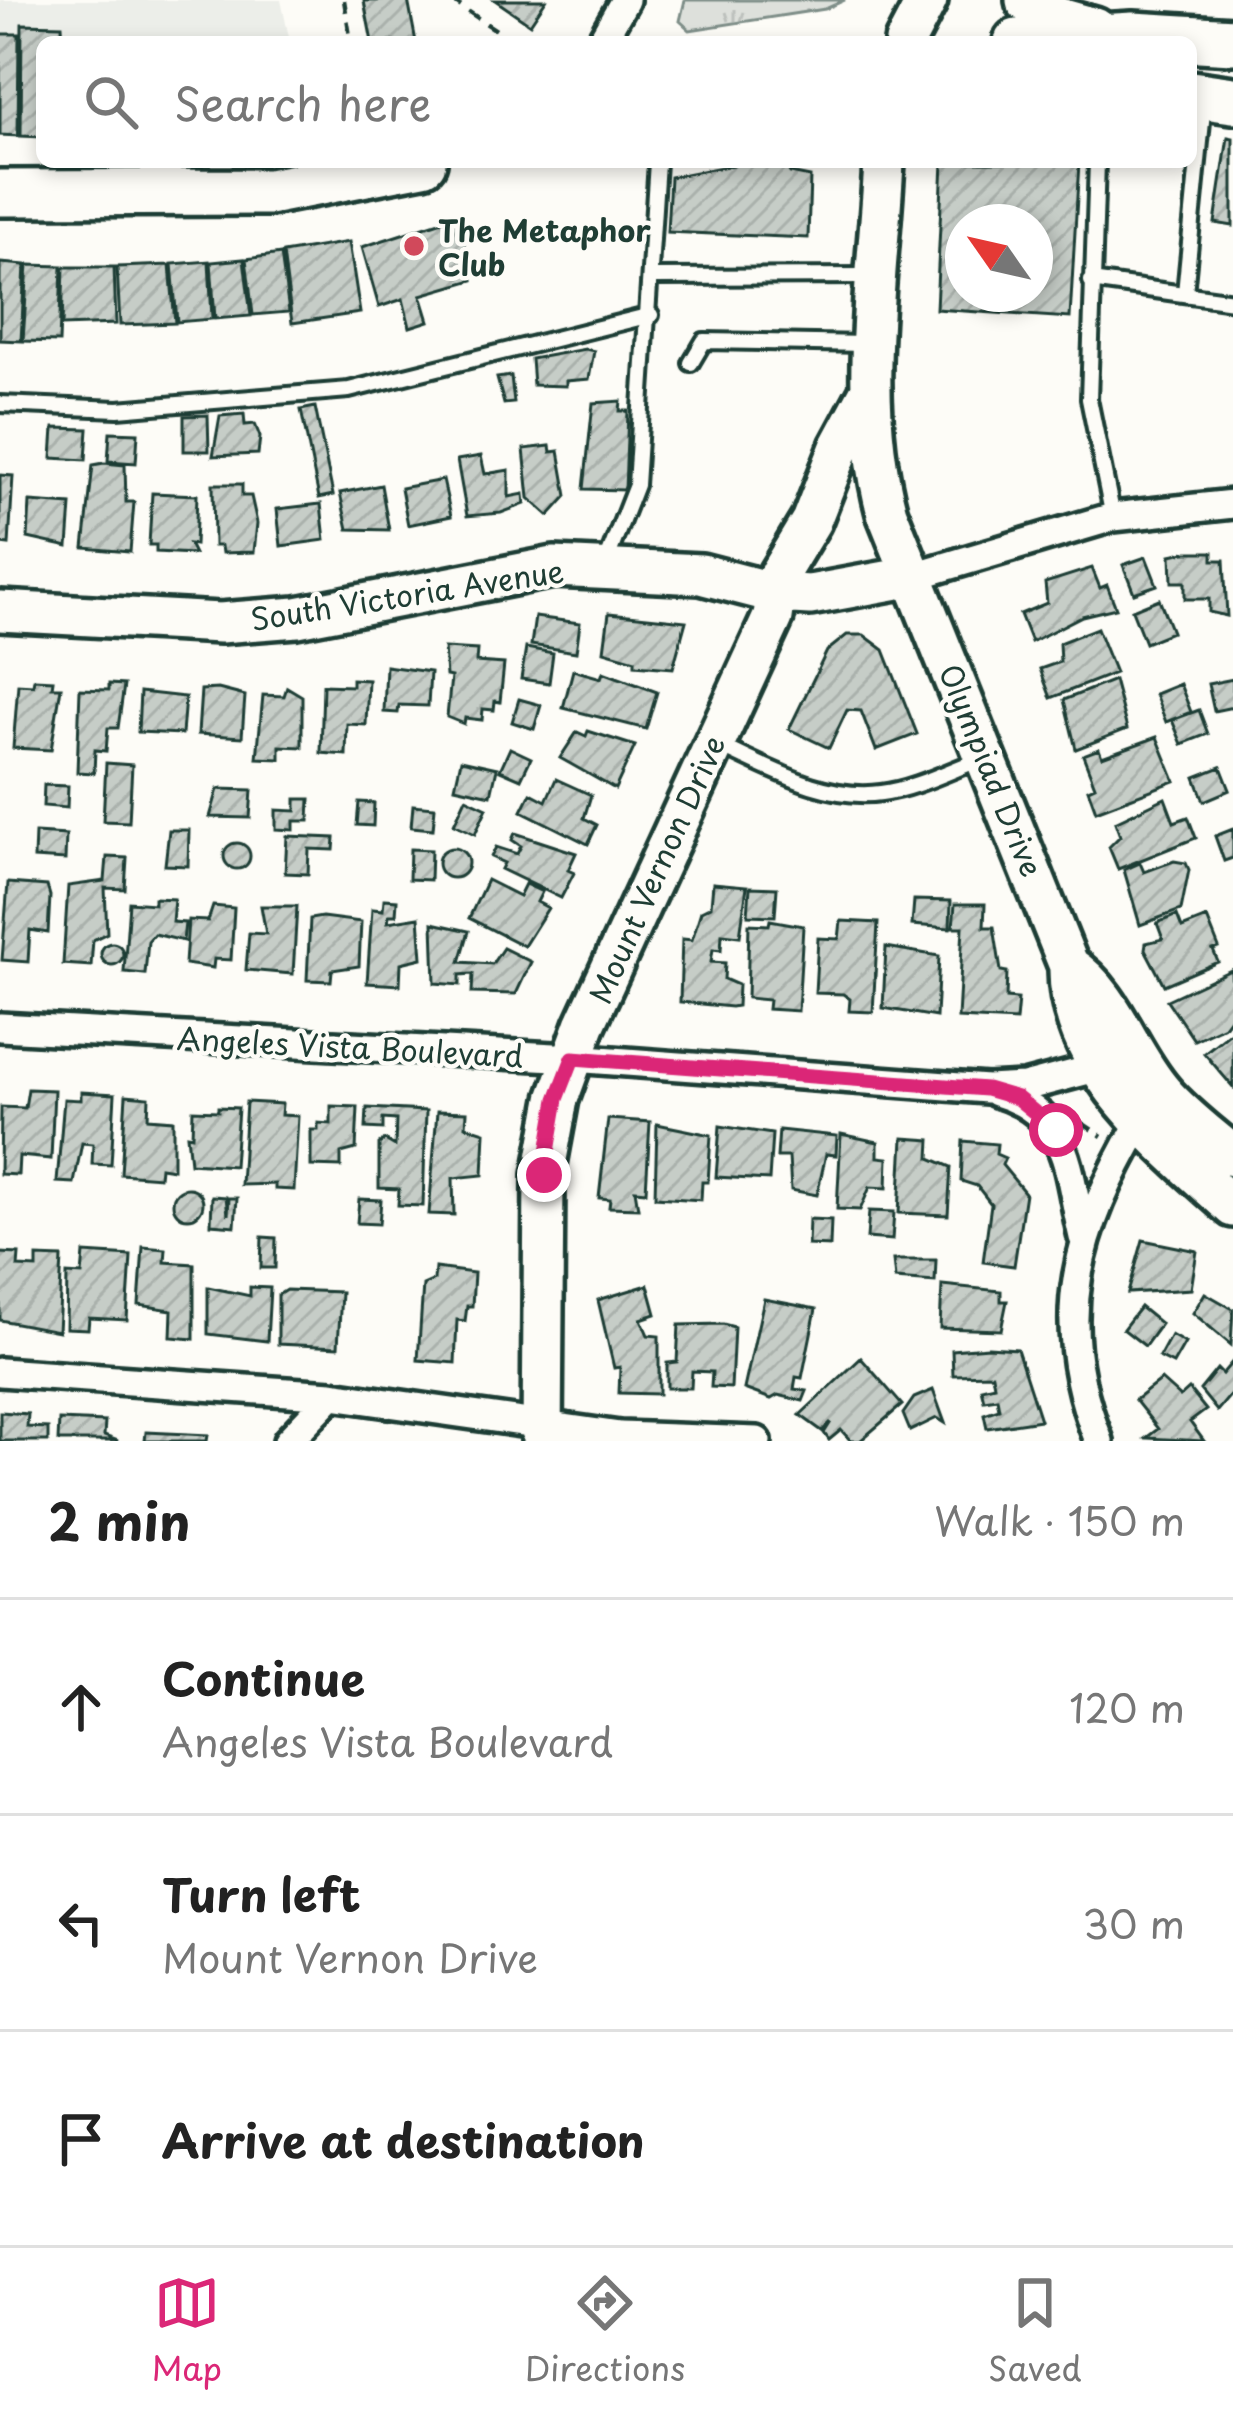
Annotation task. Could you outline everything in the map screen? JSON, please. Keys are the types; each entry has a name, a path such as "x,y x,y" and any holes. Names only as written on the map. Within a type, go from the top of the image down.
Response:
{"main road":[{"path":"1029,0 1055,20 1114,36"},
{"path":"1197,39 1233,41"},
{"path":"0,193 269,192 392,168"}],"street":[{"path":"604,36 625,0"},
{"path":"908,36 927,0"},
{"path":"868,395 884,168"},
{"name":"Olympiad Drive","path":"868,395 875,468 1070,966 1069,995 1100,1067 1152,1108 1233,1156"},
{"name":"Mount Vernon Drive","path":"542,1434 544,1175 557,1099 776,610 779,574 811,521 868,395"},
{"name":"South Victoria Avenue","path":"0,611 220,623 297,617 554,567 700,574 776,593 859,589 1113,518 1233,504"},
{"name":"Olympiad Drive","path":"1070,966 1098,984 1152,1108"},
{"name":"Angeles Vista Boulevard","path":"0,1027 573,1058 986,1089 1037,1085 1100,1067"},
{"name":"Angeles Vista Boulevard","path":"986,1089 1017,1098 1056,1130 1084,1240"},
{"path":"1100,1441 1087,1409 1074,1342 1076,1276 1090,1216 1152,1108 1233,1207"},
{"path":"0,1372 332,1395 542,1434 757,1441"},
{"path":"288,1441 332,1395"}],"lane":[{"path":"1185,293 1210,96"},
{"path":"604,567 636,485 651,315 657,168"},
{"path":"1097,168 1089,399 1113,518"},
{"path":"653,277 818,280 877,276"},
{"path":"1091,281 1233,301"},
{"path":"0,404 118,409 350,390 651,315"},
{"path":"691,362 704,341 871,345"},
{"path":"714,742 803,782 855,795 886,793 987,757"}],"path":[{"path":"344,0 350,36"},
{"path":"451,0 505,36"},
{"path":"1077,1114 1084,1126 1102,1136"}],"shaded area":[{"path":"0,0 281,0 289,36 36,36 36,134 0,135"}],"green space":[{"path":"685,0 845,0 825,9 690,30 680,21"}],"building":[{"path":"408,0 415,36 371,36 364,1"},
{"path":"495,0 546,0 530,24"},
{"path":"22,24 62,25 63,36 36,36 36,137 21,136"},
{"path":"0,34 19,34 18,136 0,135"},
{"path":"1228,137 1233,138 1233,226 1215,223"},
{"path":"717,168 787,168 790,173 810,177 808,238 667,232 670,177"},
{"path":"943,168 1079,168 1070,318 981,312 1053,312 1053,204 945,204 945,310 936,309"},
{"path":"458,216 473,280 421,295 429,321 410,327 403,299 379,307 362,247"},
{"path":"349,242 360,313 292,323 283,253"},
{"path":"281,254 289,312 253,315 246,259"},
{"path":"244,259 251,316 215,319 211,262"},
{"path":"209,261 212,319 177,322 172,264"},
{"path":"0,263 25,265 21,341 0,340"},
{"path":"28,265 62,266 59,342 23,341"},
{"path":"170,265 175,323 120,325 117,267"},
{"path":"64,267 114,267 116,324 62,326"},
{"path":"594,351 589,379 566,381 566,386 533,385 531,359"},
{"path":"511,376 514,403 504,404 497,378"},
{"path":"621,401 620,411 628,411 625,490 584,489 593,403"},
{"path":"315,407 333,495 319,498 301,410"},
{"path":"244,414 245,425 255,424 260,437 258,454 213,456 220,416"},
{"path":"208,415 209,451 184,451 184,416"},
{"path":"54,428 88,429 86,460 52,458"},
{"path":"110,432 138,433 136,463 108,461"},
{"path":"550,446 551,452 559,451 567,496 549,516 529,498 524,449"},
{"path":"481,456 485,474 509,470 509,497 524,494 525,504 501,513 467,516 457,460"},
{"path":"93,465 125,465 126,502 134,502 130,552 84,548"},
{"path":"0,475 13,476 9,545 0,544"},
{"path":"443,480 451,516 408,525 401,488"},
{"path":"213,484 242,484 242,496 251,496 257,523 254,552 222,553 221,546 214,546"},
{"path":"381,485 389,530 348,529 340,493"},
{"path":"152,493 197,495 195,545 189,544 194,554 156,552 156,545 149,545"},
{"path":"30,502 71,505 68,547 28,538"},
{"path":"321,504 325,540 281,546 277,509"},
{"path":"1213,552 1213,560 1224,560 1227,616 1209,612 1209,599 1185,599 1185,582 1172,582 1171,555"},
{"path":"1146,557 1157,585 1134,593 1123,565"},
{"path":"1092,568 1100,588 1107,585 1116,608 1082,616 1031,642 1020,614 1047,603 1045,583"},
{"path":"1159,599 1172,632 1145,643 1132,610"},
{"path":"609,613 686,621 673,668 635,665 635,660 604,651"},
{"path":"535,617 580,623 576,652 531,645"},
{"path":"1097,628 1115,673 1051,698 1040,669 1060,662 1059,643"},
{"path":"847,635 864,635 884,650 917,734 876,750 861,711 847,710 829,748 789,729 827,651"},
{"path":"444,648 477,650 476,662 504,664 500,702 495,701 494,710 483,709 482,720 465,718 464,724 447,717 451,677 446,676"},
{"path":"526,648 553,653 549,683 521,679"},
{"path":"386,666 430,672 428,706 399,705 398,713 384,712"},
{"path":"573,670 601,678 603,672 657,692 646,729 563,708"},
{"path":"34,679 53,680 52,687 61,687 51,750 13,748 18,684 33,685"},
{"path":"352,679 368,680 366,725 347,724 346,755 321,753 323,685 352,686"},
{"path":"1233,679 1233,707 1214,711 1208,684"},
{"path":"1114,680 1127,729 1076,749 1064,700"},
{"path":"109,684 124,685 118,728 108,728 106,751 95,750 94,773 77,772 80,689 109,690"},
{"path":"1180,684 1191,712 1166,722 1155,694"},
{"path":"287,687 302,696 302,747 280,746 280,759 257,758 263,695 284,696"},
{"path":"201,690 245,696 242,737 198,734"},
{"path":"140,692 185,697 182,734 138,732"},
{"path":"519,699 541,705 534,729 512,722"},
{"path":"1199,710 1208,734 1182,744 1172,720"},
{"path":"588,731 635,746 615,789 560,758 577,732 586,736"},
{"path":"1157,737 1175,781 1096,811 1088,789 1095,786 1083,755 1099,749 1102,757"},
{"path":"510,748 531,758 521,779 500,770"},
{"path":"461,760 497,768 491,795 455,787"},
{"path":"106,763 132,765 129,822 103,821"},
{"path":"1221,767 1230,790 1204,801 1195,777"},
{"path":"556,779 591,795 584,818 597,825 588,844 522,811 531,793 546,801"},
{"path":"44,785 68,786 67,808 43,806"},
{"path":"218,789 252,790 250,818 210,817"},
{"path":"466,798 487,808 475,834 454,824"},
{"path":"1165,798 1174,822 1188,817 1196,838 1118,869 1109,847 1120,836 1115,822"},
{"path":"296,799 310,799 309,821 294,821 294,830 276,829 276,810 296,811"},
{"path":"359,802 374,803 373,826 357,825"},
{"path":"413,805 435,807 433,829 411,827"},
{"path":"1233,829 1233,858 1224,861 1215,836"},
{"path":"169,830 189,830 188,866 165,865"},
{"path":"35,833 66,835 65,860 34,858"},
{"path":"515,833 576,853 568,870 574,873 561,898 501,869 504,863 491,857 496,847 517,854 521,846 512,840"},
{"path":"287,836 335,838 334,850 309,849 308,874 285,873"},
{"path":"237,843 247,846 247,866 237,869 227,866 224,856 227,846"},
{"path":"453,848 464,852 468,863 464,874 453,878 442,874 438,863 442,852"},
{"path":"410,849 431,850 430,880 409,879"},
{"path":"107,857 127,858 125,889 105,888 107,933 93,940 91,966 63,964 68,886 105,881"},
{"path":"1174,861 1186,863 1189,870 1181,910 1140,925 1124,870 1140,863 1144,872"},
{"path":"487,880 519,896 525,884 542,892 537,902 548,908 524,946 469,918"},
{"path":"8,883 47,886 50,896 48,933 30,930 28,962 2,960"},
{"path":"713,883 747,886 740,936 722,934 721,950 713,949 711,962 725,963 724,979 738,985 737,1006 680,1002 682,939 692,940 701,911 711,906"},
{"path":"750,887 777,888 775,916 748,915"},
{"path":"154,898 174,899 172,922 185,923 183,941 154,934 148,941 145,974 124,972 129,902 154,904"},
{"path":"384,899 397,900 396,915 389,915 388,922 419,917 422,958 401,963 400,985 367,983 372,909 383,910"},
{"path":"914,900 951,901 950,928 912,925"},
{"path":"955,904 985,904 984,927 994,927 1001,971 1007,972 1006,998 1018,999 1016,1021 958,1018 963,927 953,927"},
{"path":"213,906 234,908 231,960 214,959 213,968 185,964 188,920 208,921"},
{"path":"261,906 297,906 293,974 246,970 249,933 266,934"},
{"path":"1177,915 1182,928 1207,918 1219,948 1213,950 1218,962 1164,985 1146,943 1163,939 1157,923"},
{"path":"310,919 361,922 359,966 332,970 331,981 307,980"},
{"path":"770,920 803,926 798,1011 768,1009 769,1000 747,998 749,924 769,925"},
{"path":"841,921 878,923 873,1012 849,1011 850,999 843,994 815,993 818,938 839,939"},
{"path":"433,923 469,931 460,962 492,964 503,948 531,962 516,994 472,993 473,974 460,975 460,985 435,983"},
{"path":"112,943 123,954 112,965 101,954"},
{"path":"886,947 939,956 936,1017 883,1008"},
{"path":"1231,970 1233,1014 1224,1026 1194,1040 1167,1000"},
{"path":"1233,1030 1233,1087 1204,1053"},
{"path":"28,1089 54,1090 51,1159 19,1156 18,1175 0,1174 1,1107 25,1108"},
{"path":"81,1092 115,1094 111,1165 92,1164 93,1144 82,1143 74,1183 57,1182 64,1099 81,1100"},
{"path":"126,1095 149,1097 148,1118 173,1120 173,1169 160,1167 159,1177 121,1174"},
{"path":"246,1102 282,1104 281,1115 298,1116 294,1190 275,1189 275,1184 241,1185"},
{"path":"331,1106 358,1107 356,1149 341,1153 341,1167 311,1166 311,1130 318,1130 318,1123 331,1124"},
{"path":"218,1107 238,1108 234,1166 190,1163 187,1135 192,1136 193,1110 218,1111"},
{"path":"367,1108 426,1111 423,1206 398,1205 399,1189 379,1188 379,1144 385,1140 395,1146 396,1120 383,1119 383,1129 366,1128"},
{"path":"437,1111 467,1112 466,1126 485,1132 483,1175 453,1178 454,1215 429,1214"},
{"path":"608,1119 650,1122 646,1191 635,1190 638,1208 609,1207 610,1199 599,1198"},
{"path":"657,1124 711,1135 708,1182 702,1182 701,1200 655,1197"},
{"path":"720,1126 772,1134 769,1180 716,1177"},
{"path":"779,1130 837,1136 836,1155 826,1154 817,1195 791,1190 789,1157 777,1157"},
{"path":"841,1134 878,1142 878,1157 888,1158 887,1188 870,1187 860,1210 837,1209"},
{"path":"903,1138 931,1140 930,1158 951,1167 948,1215 899,1213"},
{"path":"963,1141 997,1144 996,1154 1005,1158 1002,1165 1025,1193 1014,1266 983,1262 991,1204 977,1186 961,1181"},
{"path":"188,1188 203,1203 188,1218 173,1203"},
{"path":"212,1196 226,1197 228,1215 229,1198 237,1198 235,1226 211,1224"},
{"path":"359,1199 381,1200 379,1224 357,1223"},
{"path":"869,1211 894,1212 892,1240 867,1238"},
{"path":"809,1219 831,1220 830,1246 808,1245"},
{"path":"262,1237 276,1238 275,1268 261,1268"},
{"path":"1143,1240 1197,1251 1191,1289 1128,1293"},
{"path":"143,1247 166,1249 165,1262 194,1264 194,1339 171,1337 172,1310 139,1305"},
{"path":"0,1253 19,1254 18,1267 37,1268 37,1257 62,1258 58,1331 0,1320"},
{"path":"84,1253 131,1256 127,1320 89,1318 88,1329 66,1328 67,1274 82,1275"},
{"path":"893,1260 936,1260 935,1282 895,1279"},
{"path":"435,1268 474,1273 472,1306 467,1306 465,1321 457,1320 455,1363 418,1360 423,1285 434,1280"},
{"path":"648,1285 656,1314 641,1319 648,1335 659,1336 659,1394 619,1393 620,1367 614,1368 598,1300"},
{"path":"942,1285 1001,1291 1001,1301 1007,1301 1001,1330 940,1328"},
{"path":"208,1287 250,1296 250,1287 270,1288 267,1341 208,1334"},
{"path":"286,1290 341,1292 338,1347 278,1344 278,1295"},
{"path":"1205,1293 1233,1309 1231,1345 1193,1313"},
{"path":"764,1299 816,1309 802,1378 796,1377 794,1389 807,1391 803,1401 778,1395 771,1399 744,1389"},
{"path":"1140,1307 1161,1324 1145,1346 1123,1329"},
{"path":"679,1325 734,1327 731,1388 711,1387 712,1372 692,1371 691,1388 667,1388 667,1363 677,1362"},
{"path":"1171,1335 1185,1343 1173,1364 1159,1357"},
{"path":"1017,1349 1040,1420 987,1428 984,1414 999,1409 997,1398 984,1400 981,1388 994,1385 992,1374 953,1375 952,1350"},
{"path":"861,1358 902,1405 860,1441 851,1441 841,1430 829,1440 824,1433 831,1422 822,1431 800,1415"},
{"path":"1233,1361 1233,1392 1217,1411 1200,1390 1217,1369 1222,1374"},
{"path":"1161,1380 1180,1397 1189,1389 1206,1410 1190,1422 1204,1441 1146,1438 1158,1429 1135,1400"},
{"path":"933,1390 945,1423 937,1418 910,1431 903,1414 914,1398"},
{"path":"0,1412 28,1414 27,1427 48,1428 48,1441 0,1441"},
{"path":"59,1420 105,1422 104,1436 118,1441 58,1441"},
{"path":"146,1432 208,1435 207,1441 145,1441"}],"place":[{"name":"The Metaphor Club","path":"414,246"}],"route":[{"path":"544,1175 557,1099 573,1058 986,1089 1017,1098 1056,1130"}]}
